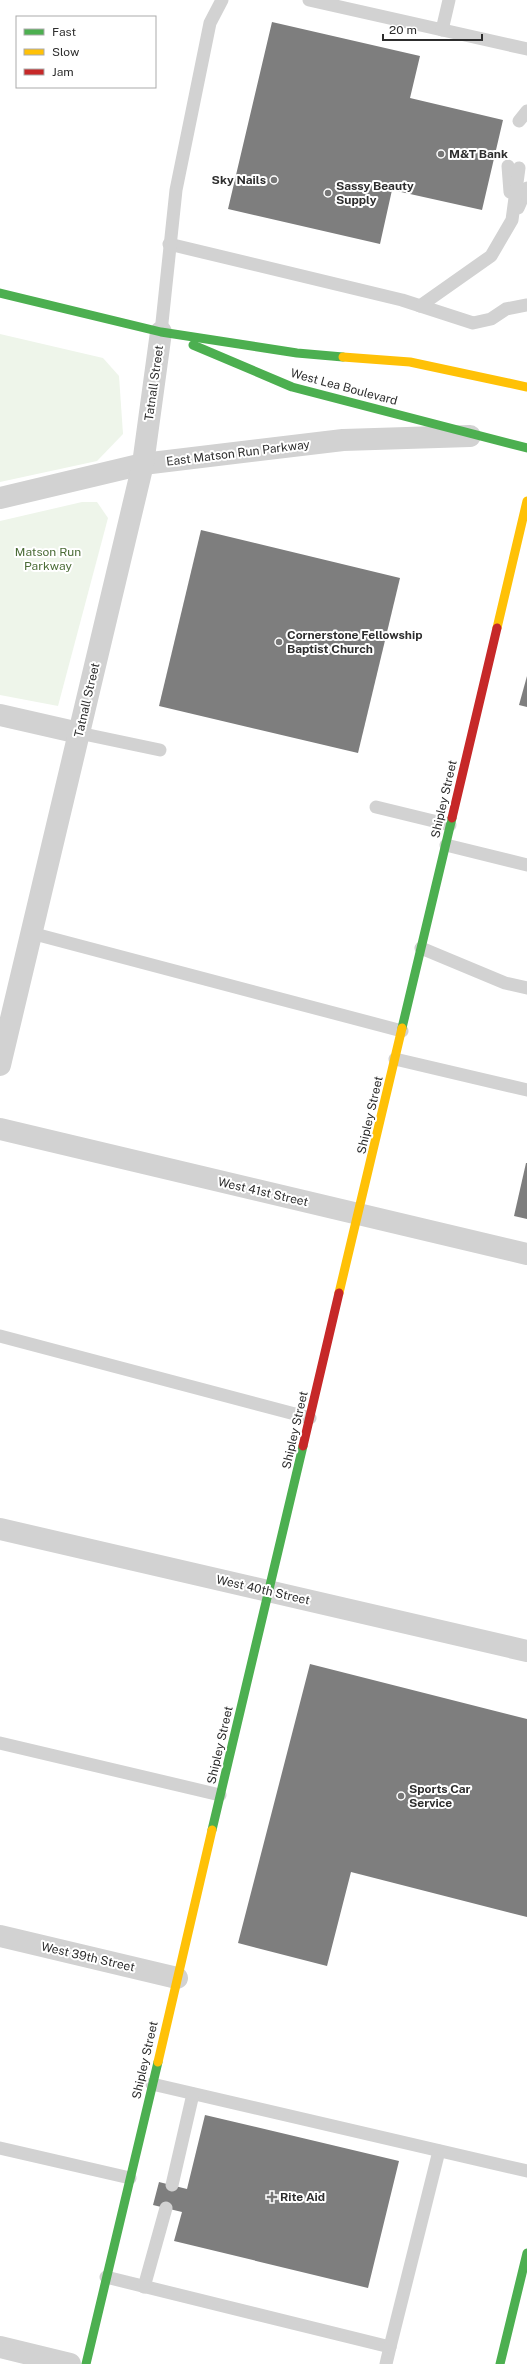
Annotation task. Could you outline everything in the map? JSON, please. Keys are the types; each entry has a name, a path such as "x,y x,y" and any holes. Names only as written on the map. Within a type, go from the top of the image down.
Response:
{"street":[{"name":"West Lea Boulevard","path":"0,293 161,332 297,354 410,362 527,387"},
{"name":"West Lea Boulevard","path":"161,332 292,387 527,448"},
{"name":"Tatnall Street","path":"0,1065 143,464 161,332"},
{"name":"East Matson Run Parkway","path":"0,498 143,464 343,440 480,435"},
{"name":"Shipley Street","path":"86,2364 527,501"},
{"path":"0,715 79,733"},
{"name":"West 41st Street","path":"0,1130 527,1254"},
{"name":"West 40th Street","path":"0,1529 527,1651"},
{"name":"West 39th Street","path":"0,1936 177,1978"},
{"path":"500,2364 527,2253"},
{"path":"0,2347 70,2364"}],"lane":[{"path":"161,332 169,244 176,190 210,23 222,0"},
{"path":"309,0 350,4 442,30 527,49"},
{"path":"442,30 449,0"},
{"path":"512,220 514,167"},
{"path":"420,306 491,256 512,220 527,188"},
{"path":"512,220 527,200"},
{"path":"169,244 420,306 473,323 491,319 506,308 527,305"},
{"path":"79,733 160,750"},
{"path":"376,807 450,825"},
{"path":"446,845 527,865"},
{"path":"32,933 402,1031"},
{"path":"421,948 504,983 527,988"},
{"path":"395,1059 527,1090"},
{"path":"0,1336 310,1418"},
{"path":"0,1743 220,1795"},
{"path":"152,2084 527,2171"},
{"path":"172,2186 193,2094"},
{"path":"0,2148 130,2178"},
{"path":"386,2364 439,2151"},
{"path":"144,2287 166,2208"},
{"path":"106,2277 390,2347"}],"green space":[{"path":"0,334 103,358 119,376 123,434 97,461 0,482"},
{"name":"Matson Run Parkway","path":"82,502 97,502 108,518 58,706 0,695 0,521"}],"building":[{"path":"272,22 420,56 410,98 503,120 482,210 392,190 380,244 228,209"},
{"name":"Cornerstone Fellowship Baptist Church","path":"201,530 400,578 358,753 159,706"},
{"path":"527,676 527,707 519,705"},
{"path":"527,1163 527,1219 514,1216"},
{"name":"Sports Car Service","path":"310,1664 527,1719 527,1917 351,1872 327,1966 238,1943"},
{"name":"Rite Aid","path":"205,2115 399,2161 368,2288 174,2241 182,2212 153,2205 159,2182 187,2189"}],"traffic: fast":[{"path":"0,293 161,332 297,353 343,357"},
{"path":"193,345 292,387 527,448"},
{"path":"402,1028 452,818"},
{"path":"212,1830 303,1446"},
{"path":"86,2364 158,2062"},
{"path":"500,2364 527,2253"}],"traffic: slow":[{"path":"343,357 410,362 527,387"},
{"path":"497,628 527,501"},
{"path":"339,1293 402,1028"},
{"path":"158,2062 212,1830"}],"traffic: jam":[{"path":"452,818 497,628"},
{"path":"303,1446 339,1293"}],"place":[{"name":"M&T Bank","path":"441,154"},
{"name":"Sky Nails","path":"274,180"},
{"name":"Sassy Beauty Supply","path":"328,193"},
{"name":"Cornerstone Fellowship Baptist Church","path":"279,642"},
{"name":"Sports Car Service","path":"401,1796"},
{"name":"Rite Aid","path":"272,2197"}]}
